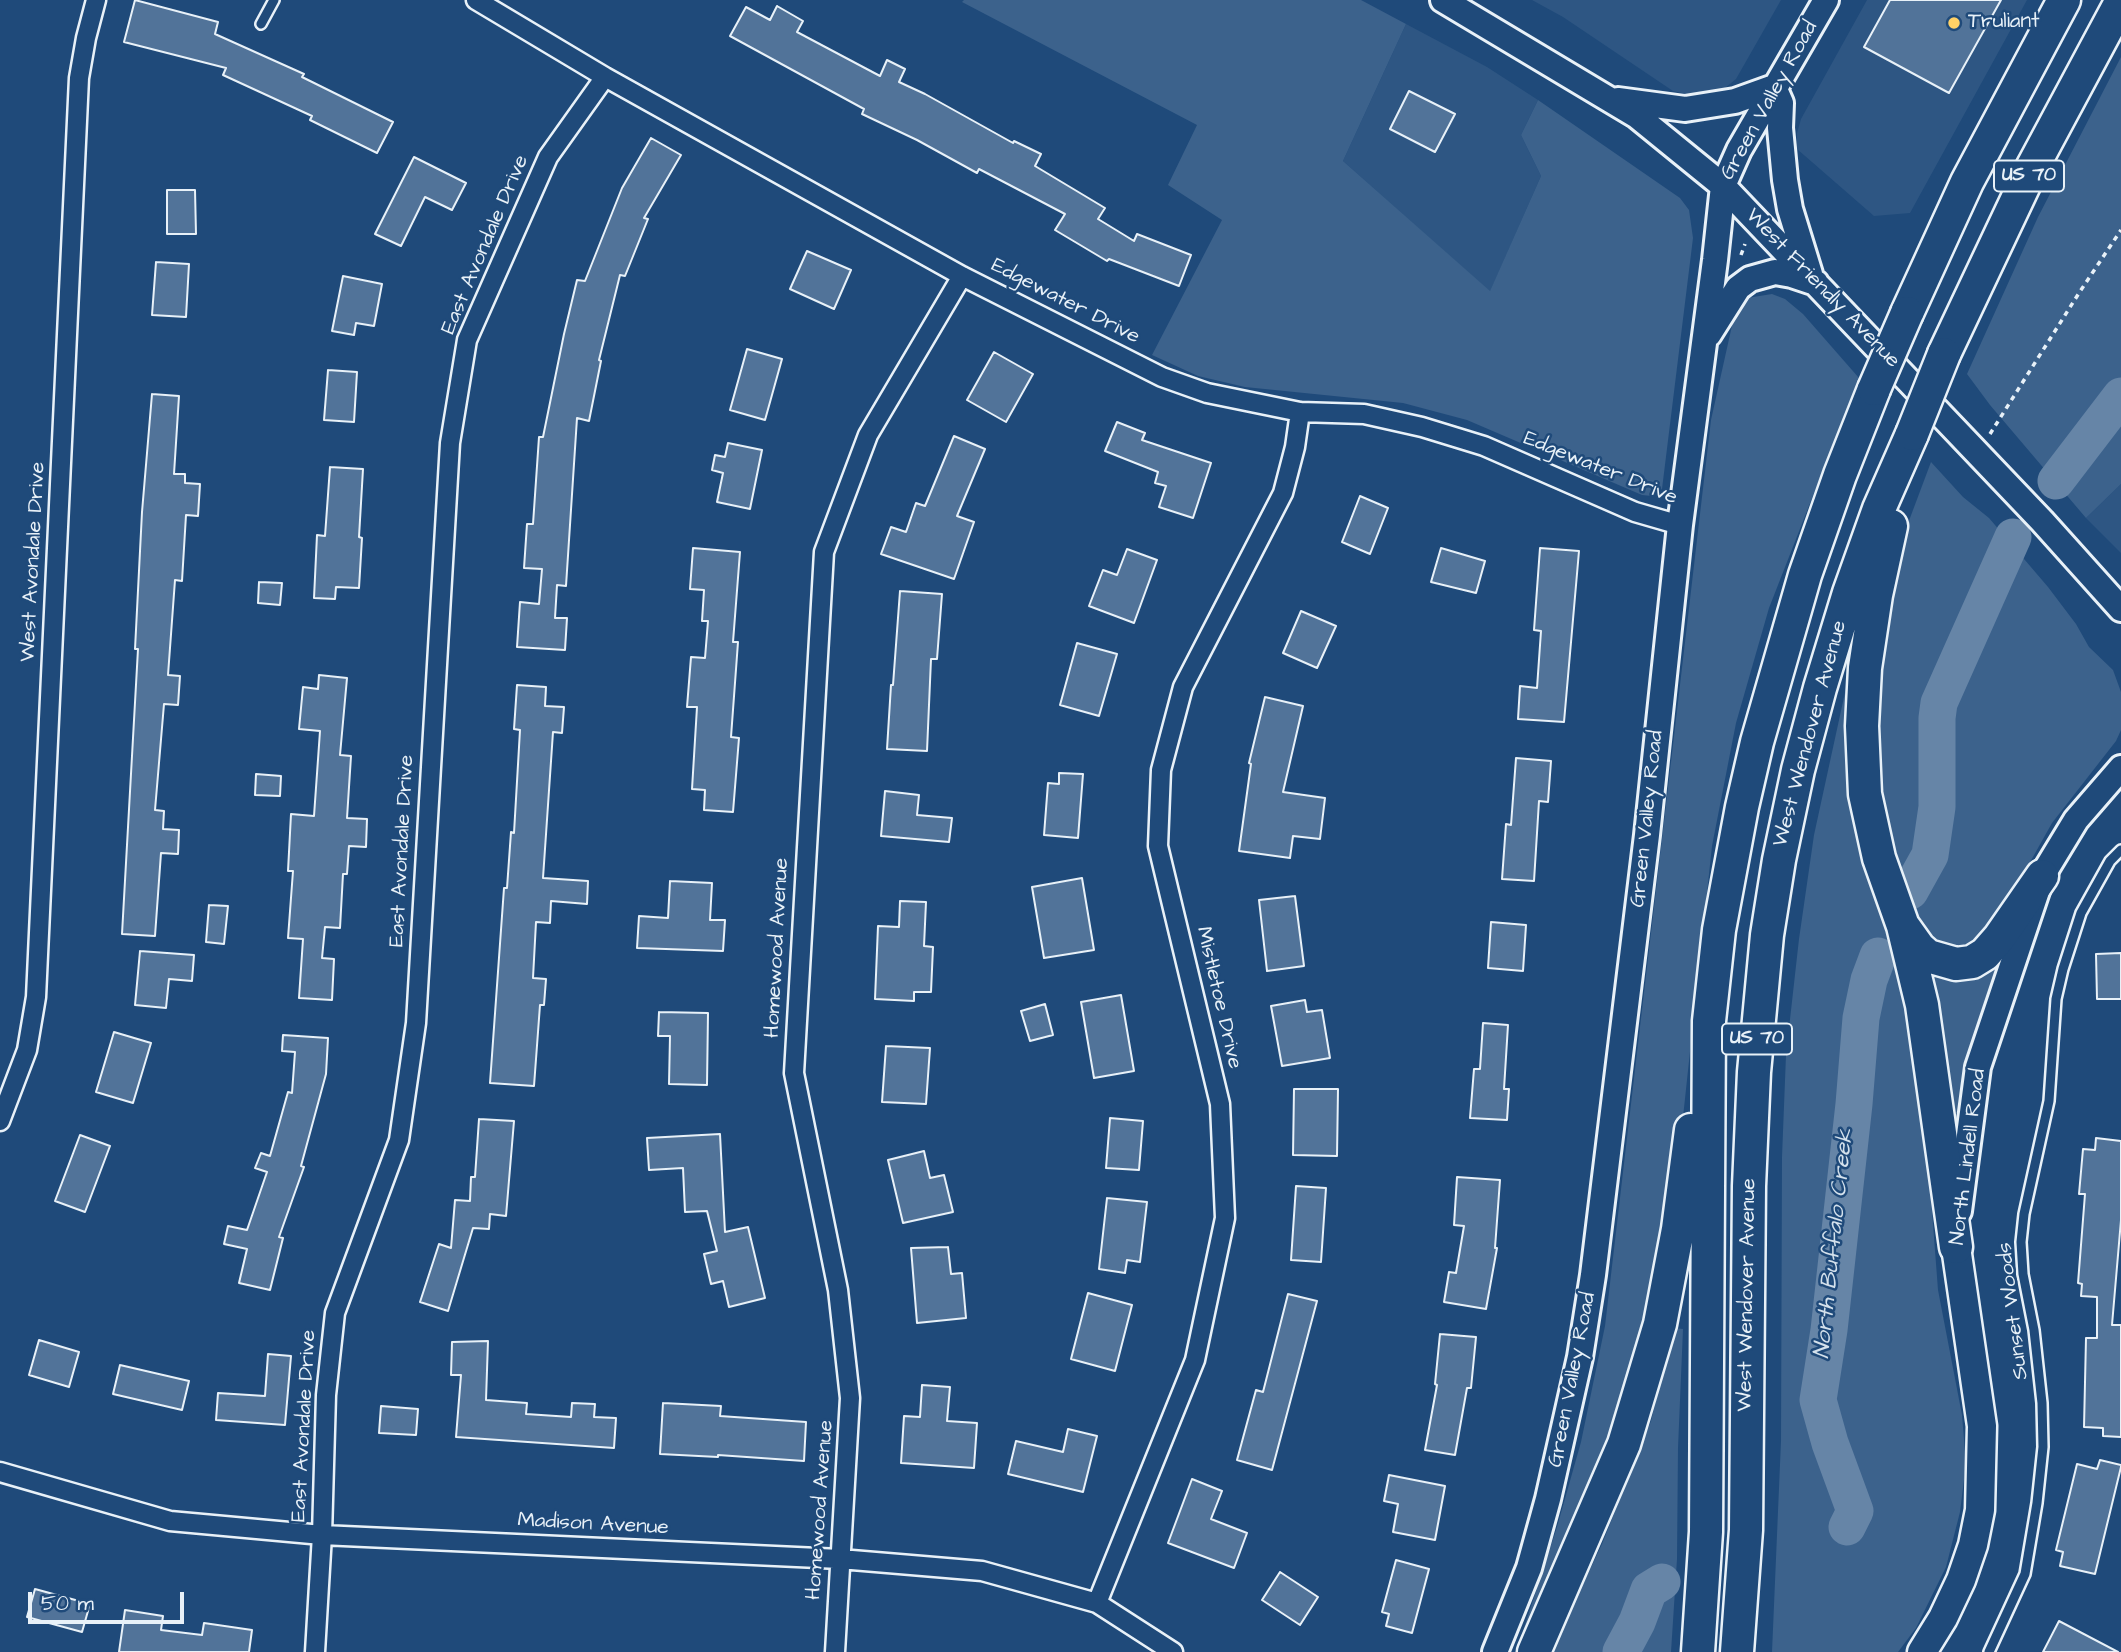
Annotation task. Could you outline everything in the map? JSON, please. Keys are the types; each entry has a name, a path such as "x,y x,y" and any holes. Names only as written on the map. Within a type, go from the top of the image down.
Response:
{"highway":[{"name":"West Wendover Avenue","path":"1698,1652 1706,1532 1709,1021 1719,930 1742,807 1757,742 1805,575 1874,389 1967,181 2064,0"},
{"name":"West Wendover Avenue","path":"1737,1652 1746,1530 1749,1186 1754,1072 1767,935 1779,859 1798,770 1849,593 1875,521 1944,354 2032,169 2121,2"},
{"path":"1909,441 1876,595 1865,668 1861,726 1866,794 1879,858 1903,926 1922,1005 1956,1247"},
{"path":"1903,926 1928,956 1956,964 1972,962 1985,954 1999,938 2042,876"},
{"path":"1534,1652 1624,1444 1660,1324 1678,1229 1709,1021"}],"main road":[{"name":"West Friendly Avenue","path":"1443,0 1637,116 1723,186 2056,536 2121,609"},
{"name":"Green Valley Road","path":"1495,1652 1529,1568 1563,1437 1583,1343 1607,1175 1680,525 1716,260 1723,186 1739,150 1826,0"},
{"path":"1606,97 1628,103 1685,109 1735,101 1774,87 1781,103 1781,152 1790,209 1814,280"},
{"path":"1703,344 1738,288 1750,279 1775,272 1814,280"},
{"name":"North Lindell Road","path":"1922,1652 1943,1618 1961,1580 1973,1545 1980,1510 1982,1426 1956,1247 1978,1067 2042,876 2076,820 2121,768"}],"street":[{"name":"West Avondale Drive","path":"0,1121 27,1050 36,997 79,78 96,0"},
{"name":"Edgewater Drive","path":"476,0 605,77 962,276 1162,377 1207,393 1300,412 1364,414 1422,427 1484,446 1635,512 1680,525"},
{"name":"East Avondale Drive","path":"315,1652 326,1395 335,1313 399,1140 416,1023 450,443 467,340 548,157 605,77"},
{"name":"Homewood Avenue","path":"835,1652 850,1398 838,1290 794,1073 824,552 868,435 962,276"},
{"name":"Mistletoe Drive","path":"1097,1603 1195,1360 1224,1218 1220,1104 1158,846 1161,770 1183,687 1283,493 1295,447 1300,412"},
{"name":"Madison Avenue","path":"0,1472 170,1521 322,1535 840,1559 982,1571 1097,1603 1173,1652"}],"lane":[{"path":"261,24 274,0"},
{"name":"Sunset Woods","path":"1989,1652 2025,1574 2043,1447 2042,1403 2034,1330 2023,1274 2021,1242 2024,1214 2049,1101 2056,999 2081,913 2110,861 2121,850"}],"path":[{"path":"1978,454 2121,230"},
{"path":"1741,255 1745,244"}],"shaded area":[{"path":"1361,0 1406,24 1343,161 1490,291 1541,176 1521,135 1538,100 1680,198 1689,210 1693,238 1662,489 1652,496 1642,495 1467,420 1403,403 1245,387 1198,376 1152,355 1222,220 1168,185 1197,125 962,2"},
{"path":"1532,0 1781,0 1736,79 1725,88 1700,97 1673,91 1563,17"},
{"path":"1867,0 2027,0 1910,213 1874,216 1797,149 1797,133 1801,119"},
{"path":"1406,24 1487,67 1538,100 1521,135 1541,176 1490,292 1343,161"},
{"path":"2121,57 2121,484 2086,518 1967,374 2038,217"},
{"path":"1772,294 1785,299 1803,314 1859,378 1769,608 1736,723 1712,846 1678,1164 1629,1396 1529,1634 1523,1631 1581,1442 1605,1326 1711,420 1735,312 1747,298"},
{"path":"1931,462 1963,497 1989,518 2048,587 2076,624 2089,647 2113,670 2121,692 2121,730 2116,741 2052,823 1998,928 1970,947 1956,949 1931,940 1916,922 1894,856 1880,775 1877,693 1883,619 1901,542"},
{"path":"2121,484 2121,553 2086,518"},
{"path":"1854,651 1907,989 1928,1158 1938,1290 1962,1415 1966,1464 1960,1512 1946,1567 1916,1628 1898,1652 1772,1652 1781,1441 1782,1157 1786,1055 1814,835"},
{"path":"1994,967 1997,973 1973,1042 1958,1113 1953,1113 1943,1038 1928,971 1964,978 1979,976"},
{"path":"1674,1328 1683,1329 1677,1559 1671,1652 1551,1652 1602,1544 1651,1421"}],"building":[{"path":"135,0 218,22 215,34 304,74 302,77 393,122 377,153 310,120 312,116 223,75 226,68 124,42"},
{"path":"1890,0 2001,0 1949,93 1864,47"},
{"path":"777,6 803,21 797,32 880,76 887,60 905,69 899,82 1013,143 1014,141 1041,154 1035,166 1105,208 1098,219 1134,241 1137,234 1191,255 1179,286 1109,259 1107,261 1055,230 1065,214 979,169 977,173 862,114 864,109 730,36 746,7 770,20"},
{"path":"1409,91 1455,114 1435,152 1390,129"},
{"path":"651,138 681,155 644,218 648,219 625,276 620,275 599,360 601,361 589,421 577,418 566,586 557,585 555,618 567,618 565,650 517,647 520,602 539,604 542,569 524,568 527,524 533,524 539,437 543,437 577,280 585,281 622,188"},
{"path":"414,157 466,183 452,210 425,197 401,246 375,234"},
{"path":"167,190 195,190 196,234 167,234"},
{"path":"807,251 851,270 834,309 790,289"},
{"path":"156,262 189,264 186,317 152,315"},
{"path":"343,276 382,284 374,326 356,323 354,335 332,331"},
{"path":"747,349 782,359 765,420 730,410"},
{"path":"994,352 1033,374 1006,422 967,400"},
{"path":"328,370 357,372 354,422 324,420"},
{"path":"152,394 179,396 174,474 185,474 185,483 200,484 198,516 186,515 182,581 175,580 168,675 180,676 178,705 164,704 155,810 164,811 163,829 179,830 178,854 161,853 155,936 122,934 138,649 135,649 142,512"},
{"path":"1117,422 1145,433 1142,440 1211,463 1193,518 1159,507 1166,486 1155,483 1158,472 1105,451"},
{"path":"954,436 985,449 957,516 974,522 954,579 881,554 891,527 906,532 916,503 925,506"},
{"path":"728,443 762,450 750,509 717,502 723,473 712,470 715,455 725,457"},
{"path":"330,467 363,469 359,588 336,587 335,599 314,598 317,535 325,536"},
{"path":"1360,496 1388,508 1370,554 1342,542"},
{"path":"693,548 740,552 733,642 738,642 731,737 739,738 733,812 704,810 705,790 692,789 697,707 687,707 691,657 705,658 708,621 702,621 704,590 690,589"},
{"path":"1441,548 1485,561 1476,593 1431,582"},
{"path":"1540,548 1579,551 1564,722 1518,719 1520,686 1537,688 1541,631 1534,630"},
{"path":"1127,549 1157,560 1134,623 1089,606 1103,570 1117,575"},
{"path":"259,582 282,583 280,605 258,603"},
{"path":"900,591 942,594 937,659 931,659 927,751 887,749"},
{"path":"1301,611 1336,626 1317,668 1283,653"},
{"path":"1077,643 1117,654 1099,716 1060,705"},
{"path":"319,675 347,678 340,755 351,756 347,818 367,819 366,847 349,846 347,874 343,874 340,928 325,927 322,958 334,959 332,1000 299,998 303,939 288,938 293,871 288,871 291,814 314,816 320,731 299,729 303,687 318,689"},
{"path":"517,685 546,687 545,706 564,707 562,733 553,732 543,878 588,881 587,904 551,901 550,923 536,922 533,978 546,979 544,1005 540,1005 534,1086 490,1083 504,888 507,888 511,832 514,833 520,730 514,729"},
{"path":"1265,697 1303,706 1283,792 1325,798 1320,839 1293,836 1290,858 1239,851 1251,764 1249,763"},
{"path":"1516,758 1551,761 1548,802 1539,801 1534,881 1502,879 1506,824 1511,825"},
{"path":"1059,773 1083,774 1078,838 1044,835 1048,783 1059,784"},
{"path":"256,774 281,776 280,796 255,795"},
{"path":"885,791 919,795 917,815 952,818 949,842 881,836"},
{"path":"1082,878 1094,950 1044,958 1032,887"},
{"path":"670,881 712,883 710,920 725,920 723,951 637,948 639,916 668,918"},
{"path":"1295,896 1304,966 1267,971 1259,900"},
{"path":"900,901 926,902 924,946 933,947 931,992 914,992 914,1001 875,999 878,926 899,927"},
{"path":"209,905 228,906 224,944 206,942"},
{"path":"1491,922 1526,925 1523,971 1488,968"},
{"path":"140,951 194,955 192,981 169,979 166,1008 135,1005"},
{"path":"2121,953 2121,999 2097,999 2096,954"},
{"path":"1121,995 1134,1071 1094,1078 1081,1002"},
{"path":"1305,1000 1307,1012 1322,1010 1330,1058 1282,1066 1271,1006"},
{"path":"1045,1004 1053,1035 1030,1041 1021,1011"},
{"path":"659,1012 708,1013 707,1085 669,1084 670,1036 658,1036"},
{"path":"1483,1023 1508,1025 1504,1089 1509,1089 1507,1120 1470,1118 1474,1069 1480,1069"},
{"path":"114,1032 151,1043 133,1103 96,1092"},
{"path":"283,1035 328,1038 326,1074 301,1166 304,1167 279,1237 283,1238 270,1290 239,1283 247,1249 224,1244 228,1226 247,1230 267,1172 255,1168 261,1153 270,1156 288,1092 292,1093 295,1052 282,1051"},
{"path":"886,1046 930,1048 926,1104 882,1102"},
{"path":"1294,1089 1338,1089 1337,1156 1293,1155"},
{"path":"1110,1118 1143,1121 1139,1170 1106,1168"},
{"path":"479,1119 514,1121 506,1216 490,1214 489,1229 473,1228 448,1311 420,1302 439,1244 451,1248 455,1200 470,1201 471,1177 475,1177"},
{"path":"720,1134 725,1232 748,1227 765,1298 729,1307 723,1281 711,1284 704,1254 717,1251 707,1211 685,1212 683,1168 649,1170 647,1138"},
{"path":"80,1135 110,1146 85,1212 55,1201"},
{"path":"2096,1138 2121,1141 2121,1220 2112,1325 2121,1325 2121,1437 2103,1436 2103,1428 2084,1427 2086,1338 2097,1338 2097,1297 2081,1296 2082,1284 2078,1283 2085,1194 2079,1194 2083,1149 2095,1150"},
{"path":"924,1151 930,1178 944,1175 953,1212 903,1223 888,1160"},
{"path":"1457,1177 1500,1180 1497,1248 1486,1309 1444,1302 1449,1272 1456,1273 1464,1226 1454,1225"},
{"path":"1296,1186 1326,1188 1321,1262 1291,1260"},
{"path":"1107,1198 1147,1202 1140,1262 1127,1260 1125,1273 1099,1269"},
{"path":"948,1247 951,1274 962,1273 966,1318 917,1323 911,1248"},
{"path":"1088,1293 1132,1305 1115,1371 1071,1359"},
{"path":"1288,1294 1317,1301 1272,1470 1237,1460 1256,1390 1263,1392"},
{"path":"1440,1334 1476,1337 1471,1388 1467,1388 1455,1455 1425,1450 1437,1385"},
{"path":"39,1340 79,1352 69,1387 29,1375"},
{"path":"488,1341 486,1400 527,1403 526,1414 571,1417 572,1403 595,1404 594,1417 616,1418 614,1448 456,1437 461,1375 451,1375 452,1342"},
{"path":"268,1354 291,1356 285,1425 216,1420 218,1393 265,1396"},
{"path":"120,1365 189,1381 182,1410 113,1394"},
{"path":"922,1385 950,1387 947,1421 977,1423 974,1468 901,1463 904,1416 920,1417"},
{"path":"663,1403 721,1406 720,1416 806,1422 804,1461 660,1454"},
{"path":"381,1406 418,1409 416,1435 379,1433"},
{"path":"1068,1429 1097,1436 1083,1492 1008,1474 1016,1441 1063,1452"},
{"path":"2100,1460 2121,1467 2095,1574 2060,1566 2063,1552 2056,1550 2077,1464 2097,1469"},
{"path":"1389,1475 1445,1486 1435,1540 1393,1532 1398,1504 1384,1501"},
{"path":"1192,1479 1222,1491 1211,1519 1247,1533 1234,1568 1168,1543"},
{"path":"1396,1560 1429,1569 1412,1633 1386,1626 1389,1614 1382,1612"},
{"path":"1280,1572 1318,1597 1300,1625 1262,1600"},
{"path":"35,1589 90,1604 82,1632 27,1617"},
{"path":"125,1610 163,1616 161,1630 202,1635 204,1623 252,1630 249,1652 119,1652"},
{"path":"2059,1621 2118,1652 2043,1652"}],"waterway":[{"name":"North Buffalo Creek","path":"2056,481 2121,396"},
{"name":"North Buffalo Creek","path":"1910,891 1930,855 1937,807 1939,703 2013,537"},
{"name":"North Buffalo Creek","path":"1847,1527 1855,1511 1830,1443 1818,1400 1829,1330 1861,1018 1869,980 1878,956"},
{"name":"North Buffalo Creek","path":"1621,1652 1637,1622 1649,1590 1662,1582"}],"place":[{"name":"Truliant","path":"1954,23"}]}
